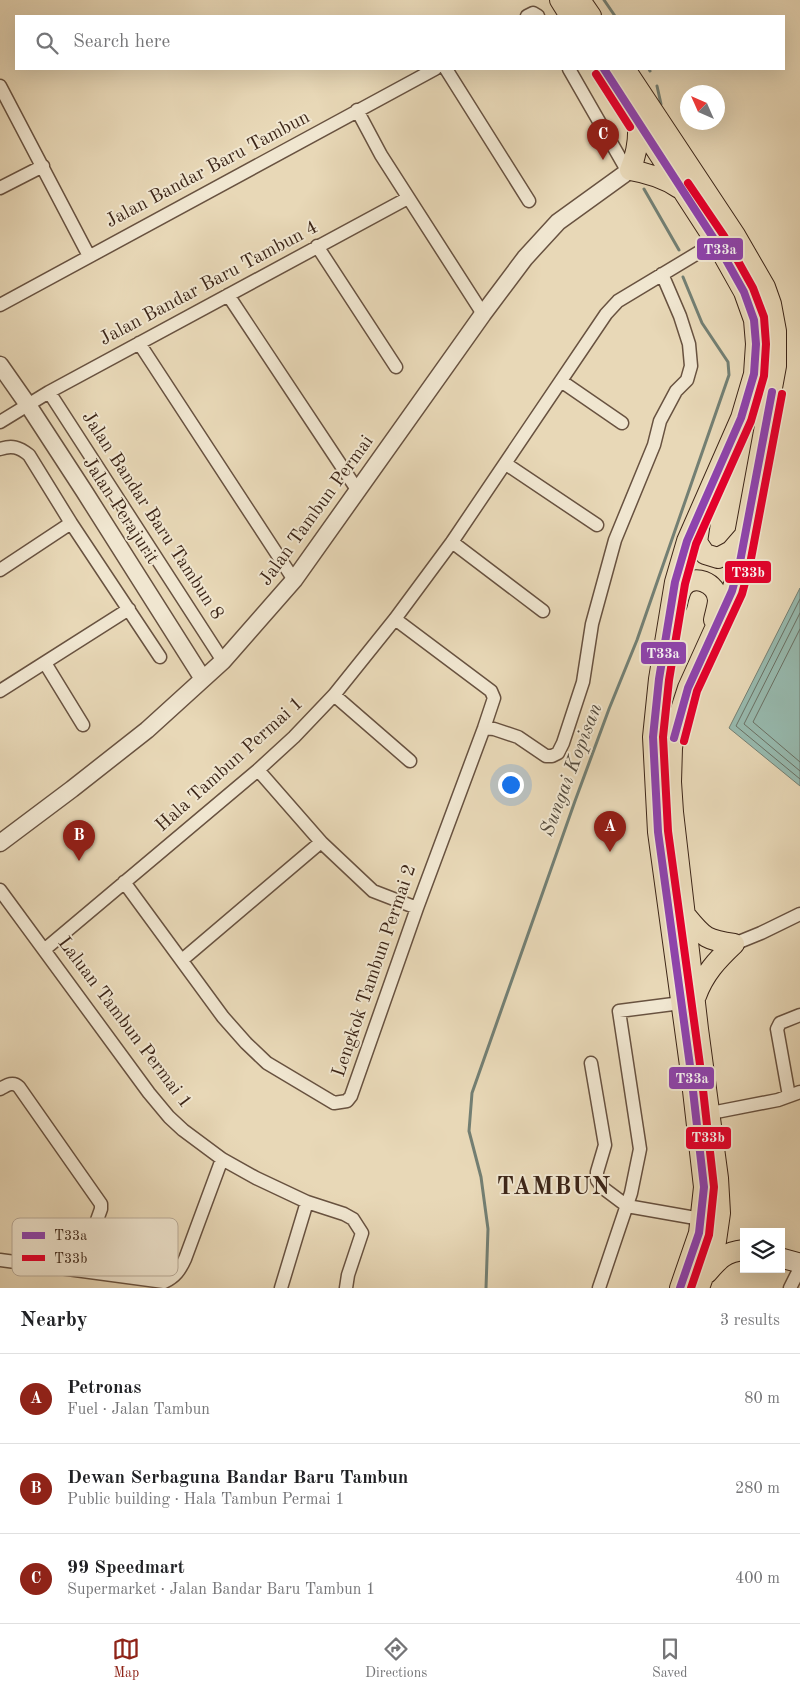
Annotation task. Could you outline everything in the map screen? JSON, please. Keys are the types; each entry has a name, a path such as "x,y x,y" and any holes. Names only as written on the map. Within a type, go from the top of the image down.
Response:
{"main road":[{"path":"560,0 569,15"},
{"path":"580,0 590,15"},
{"path":"605,70 716,242 744,292 754,320 756,344 754,374 741,418 687,541 678,574 658,689 653,738 658,832 688,1000 711,1113 718,1178 711,1216 697,1242 680,1288"},
{"path":"625,70 735,235 765,287 771,304 776,330 776,366 740,562 732,591 688,688 672,748 671,782 673,812 687,917 689,947 688,1000 704,1187 716,1241 702,1281"},
{"path":"638,122 636,157 629,171 644,172 667,180 680,189"},
{"path":"701,510 698,542 705,554 718,558 731,551 744,536"},
{"path":"669,624 682,588 691,581 704,581 714,588 718,600 712,632"},
{"path":"687,917 701,934 714,941 734,944"},
{"path":"688,1000 709,969 734,944"},
{"path":"711,1216 740,1245"},
{"path":"702,1281 719,1259 730,1252 740,1249"},
{"path":"785,1259 800,1263"}],"street":[{"name":"Jalan Bandar Baru Tambun","path":"0,305 433,70"},
{"path":"447,70 529,201"},
{"path":"570,70 629,171"},
{"path":"0,86 89,256"},
{"path":"357,110 381,155 483,314"},
{"path":"0,188 43,166"},
{"name":"Jalan Tambun Permai","path":"0,843 147,730 223,661 294,580 525,258 558,222 629,171"},
{"name":"Jalan Bandar Baru Tambun 4","path":"0,422 49,392 408,198"},
{"name":"Hala Tambun Permai 1","path":"44,950 258,770 294,737 334,695 395,619 452,542 606,314 618,301 716,242"},
{"path":"318,246 396,367"},
{"path":"484,728 494,729 518,737 546,756 558,753 563,743 583,682 592,624 615,540 654,445 660,421 676,391 686,380 691,366 689,344 662,274"},
{"path":"228,296 358,491"},
{"path":"139,343 294,580"},
{"name":"Jalan Perajurit","path":"0,365 28,404 203,680"},
{"path":"561,382 622,423"},
{"name":"Jalan Bandar Baru Tambun 8","path":"49,392 223,661"},
{"path":"5,448 20,448 29,455 71,523 160,657"},
{"path":"506,464 598,525"},
{"path":"0,570 71,523"},
{"path":"452,542 543,611"},
{"path":"0,691 128,609"},
{"name":"Lengkok Tambun Permai 2","path":"124,882 223,1017 267,1063 334,1104 341,1103 351,1096 494,698 491,691 395,619"},
{"path":"45,663 83,725"},
{"path":"334,695 410,761"},
{"path":"258,770 321,842 373,891 417,908"},
{"path":"182,960 321,842"},
{"name":"Laluan Tambun Permai 1","path":"0,890 169,1117 222,1159 256,1178 307,1202 344,1214 353,1219 362,1233 348,1275 346,1288"},
{"path":"734,944 800,914"},
{"path":"599,1288 631,1193 640,1149 619,1011 688,1000"},
{"path":"711,1113 778,1100 794,1094 777,1029 780,1023 800,1015"},
{"path":"591,1063 605,1145 597,1172 597,1180 603,1188 627,1206 711,1216"},
{"path":"0,1089 10,1083 20,1087 101,1204 98,1218"},
{"path":"178,1272 185,1259 222,1159"},
{"path":"280,1288 307,1202"},
{"path":"790,1288 800,1268"},
{"path":"122,1276 164,1282 174,1276"}],"water":[{"path":"800,588 800,786 729,728"}],"waterway":[{"path":"604,0 614,15"},
{"path":"657,86 661,104"},
{"path":"644,189 679,250"},
{"name":"Sungai Kopisan","path":"486,1288 488,1229 481,1177 469,1131 472,1093 575,801 637,640 729,375 728,362 702,323 683,277"}],"transit line":[{"name":"T33a","path":"605,70 716,242 744,292 754,320 756,344 754,374 741,418 687,541 675,582 659,679 653,737 658,832 691,1073 704,1187 699,1233 680,1288"},
{"name":"T33b","path":"596,74 630,127"},
{"name":"T33b","path":"688,183 724,236 753,288 764,317 766,344 764,376 751,421 696,544 685,584 669,680 663,737 668,831 701,1072 714,1187 709,1235 691,1288"},
{"name":"T33a","path":"674,738 688,688 732,591 740,562 772,392"},
{"name":"T33b","path":"684,741 697,691 742,594 750,564 782,394"}],"place":[{"name":"99 Speedmart","path":"603,160"},
{"name":"Petronas","path":"610,852"},
{"name":"Dewan Serbaguna Bandar Baru Tambun","path":"79,861"}],"district":[{"name":"TAMBUN","path":"554,1188"}]}
